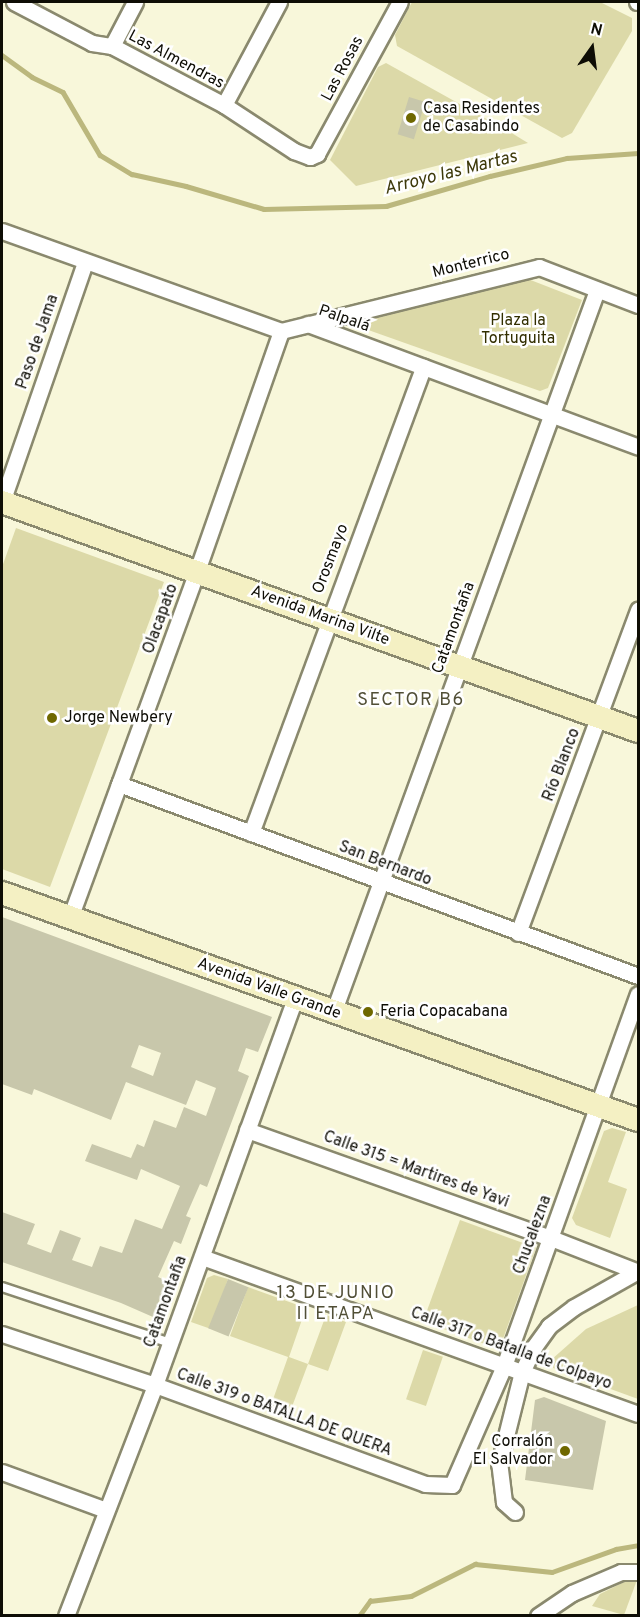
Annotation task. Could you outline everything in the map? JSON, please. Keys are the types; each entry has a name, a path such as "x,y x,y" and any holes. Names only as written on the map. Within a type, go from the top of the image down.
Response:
{"street":[{"name":"Las Almendras","path":"14,2 92,43 112,46 224,105 294,151 310,157 317,154"},
{"path":"112,46 135,2"},
{"path":"224,105 279,2"},
{"name":"Las Rosas","path":"317,154 400,2"},
{"path":"2,231 281,331"},
{"name":"Paso de Jama","path":"2,502 85,262"},
{"name":"Monterrico","path":"308,324 540,267 639,305"},
{"name":"Catamontaña","path":"333,1013 597,290"},
{"name":"Palpalá","path":"281,331 308,324 639,447"},
{"name":"Olacapato","path":"70,918 197,571 281,331"},
{"name":"Orosmayo","path":"251,833 328,618 423,367"},
{"name":"Avenida Marina Vilte","path":"2,502 639,731"},
{"name":"Río Blanco","path":"518,933 639,610"},
{"name":"San Bernardo","path":"119,784 639,976"},
{"name":"Avenida Valle Grande","path":"2,893 333,1013 639,1120"},
{"name":"Chucalezna","path":"452,1485 504,1366 639,994"},
{"name":"Catamontaña","path":"66,1616 155,1385 295,999"},
{"name":"Calle 315 = Martires de Yavi","path":"248,1130 551,1238 638,1272"},
{"name":"Calle 317 o Batalla de Colpayo","path":"202,1257 639,1414"},
{"path":"515,1512 504,1502 499,1464 522,1372 534,1347 549,1326 574,1307 638,1272"},
{"name":"Calle 319 o BATALLA DE QUERA","path":"2,1334 155,1385 425,1484 452,1485"},
{"path":"2,1472 106,1510"},
{"path":"538,1616 572,1593 621,1572 639,1572"}],"lane":[{"path":"2,1287 170,1343"}],"green space":[{"path":"412,2 600,2 632,18 632,31 572,133 562,138 397,46 395,35"},
{"path":"386,63 528,143 356,186 330,160 378,67"},
{"name":"Plaza la Tortuguita","path":"528,279 582,300 548,388 540,391 357,326 357,323"},
{"name":"Jorge Newbery","path":"16,528 164,582 50,887 2,869 2,567"},
{"path":"612,1128 626,1132 608,1182 627,1189 610,1238 576,1225 572,1218 604,1131"},
{"path":"460,1220 536,1248 499,1349 423,1321"},
{"path":"214,1275 228,1279 211,1329 191,1322 207,1278"},
{"path":"248,1287 306,1308 289,1357 308,1364 290,1412 271,1405 288,1357 230,1336"},
{"path":"638,1305 638,1399 553,1368 551,1360 586,1329"},
{"path":"326,1315 346,1322 328,1371 308,1364"},
{"path":"423,1350 443,1357 426,1406 406,1399"},
{"path":"630,1579 637,1580 624,1615 592,1606 600,1594"}],"building":[{"name":"Casa Residentes de Casabindo","path":"409,97 425,102 414,139 398,134"},
{"path":"2,917 272,1017 258,1052 246,1048 238,1071 249,1076 207,1187 200,1184 186,1216 191,1218 181,1244 174,1241 158,1277 167,1281 153,1317 121,1303 2,1262 2,1212 35,1224 27,1244 51,1253 60,1230 81,1238 72,1260 92,1267 100,1246 122,1253 135,1219 162,1229 180,1186 141,1169 137,1180 85,1161 92,1144 131,1158 137,1144 144,1147 154,1120 176,1128 184,1107 206,1116 216,1088 196,1080 186,1105 126,1082 111,1120 34,1089 32,1095 2,1084","holes":["139,1045 161,1053 153,1076 131,1067"]},
{"path":"228,1279 248,1287 229,1336 208,1328"},
{"name":"Corralón El Salvador","path":"544,1397 606,1421 593,1490 525,1480 535,1400"}],"waterway":[{"name":"Arroyo las Martas","path":"2,55 32,77 63,92 100,155 132,174 186,186 264,209 386,206 490,176 567,158 638,153"},
{"path":"359,1616 370,1601 411,1596 475,1564 552,1572 616,1549 638,1545"}],"place":[{"name":"Casa Residentes de Casabindo","path":"411,118"},
{"name":"Jorge Newbery","path":"52,718"},
{"name":"Feria Copacabana","path":"368,1012"},
{"name":"Corralón El Salvador","path":"565,1451"}],"district":[{"name":"SECTOR B6","path":"411,701"},
{"name":"13 DE JUNIO II ETAPA","path":"336,1305"}]}
